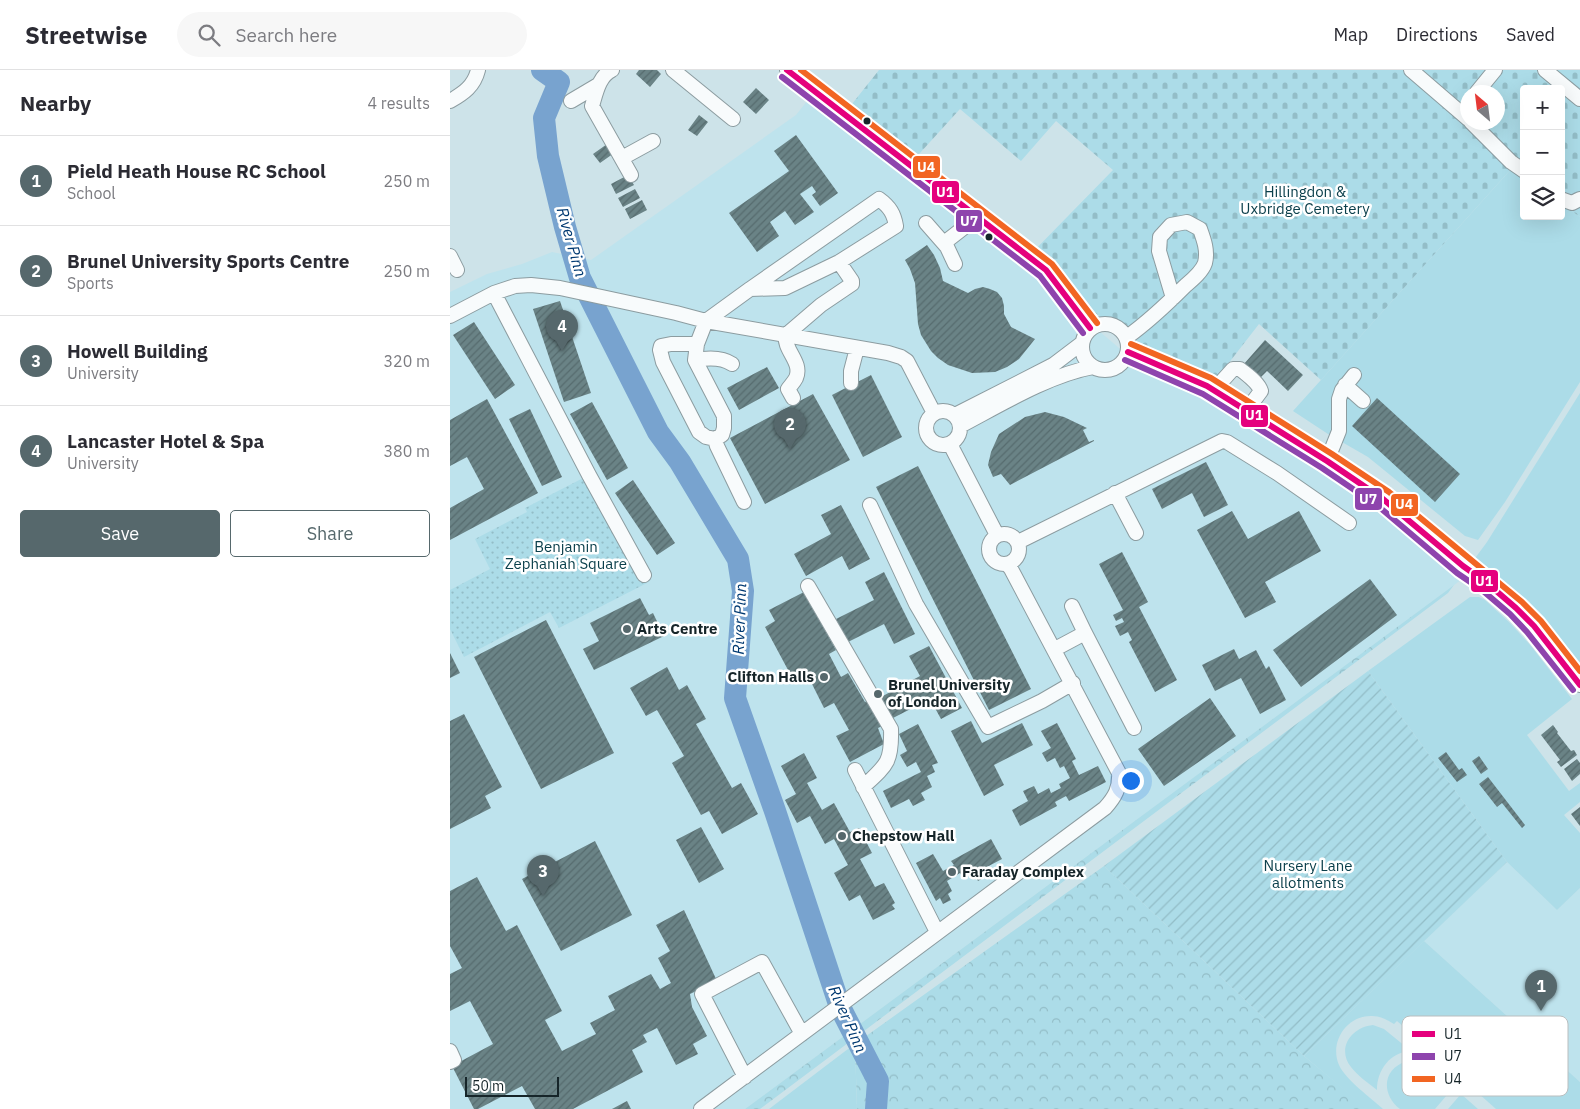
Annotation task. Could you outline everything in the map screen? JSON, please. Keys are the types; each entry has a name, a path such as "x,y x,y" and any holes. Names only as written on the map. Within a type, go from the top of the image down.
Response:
{"street":[{"path":"450,101 469,89 478,70"},
{"path":"673,70 733,119"},
{"path":"787,70 1046,270 1090,328"},
{"path":"1411,70 1460,109"},
{"path":"1483,85 1495,70"},
{"path":"1545,70 1580,99"},
{"path":"571,101 598,85 610,71"},
{"path":"598,85 592,106 631,175"},
{"path":"1481,130 1511,162 1520,168"},
{"path":"622,158 653,142"},
{"path":"1565,200 1572,203 1580,199"},
{"path":"698,344 671,344 661,346 660,350 663,362 699,432 706,437 715,439 722,436 724,416 694,360 706,321 750,289 879,200 889,206 895,217 896,226 839,262 785,288 750,289"},
{"path":"944,243 977,216"},
{"path":"1173,298 1159,251 1160,237 1171,225 1187,222 1200,229 1206,248 1204,263 1200,271 1127,345 1125,358 1114,368 1100,370 1093,367 1084,357 1082,344 1084,335 1090,328 1104,323 1111,324 1117,327 1127,345 1214,390 1328,461 1383,498 1516,608 1534,626 1580,685"},
{"path":"926,223 947,247 956,264"},
{"path":"450,256 457,270"},
{"path":"793,398 788,388 796,378 797,366 785,341 786,335 822,305 852,284 852,281 839,262"},
{"path":"450,316 494,293 525,285 575,291 706,321 901,357 907,361 934,413"},
{"path":"494,293 589,475 644,575"},
{"path":"958,421 1052,365 1082,344"},
{"path":"851,383 857,348"},
{"path":"694,360 705,358 727,361 732,364"},
{"path":"958,421 1080,369 1093,367"},
{"path":"1214,390 1233,369 1240,369 1260,387 1260,391 1246,411"},
{"path":"1328,461 1339,431 1339,399 1350,380 1363,401"},
{"path":"944,410 950,412 958,421 958,437 950,444 939,445 933,442 927,435 926,423 934,413 944,410"},
{"path":"715,439 744,502"},
{"path":"1018,542 1217,442 1225,441 1349,523"},
{"path":"950,444 998,535"},
{"path":"1115,493 1136,533"},
{"path":"870,505 916,604 988,728 1042,701 1072,683"},
{"path":"1007,534 1018,542 1019,548 1011,562 997,563 992,559 989,553 989,544 993,537 1007,534"},
{"path":"697,1107 746,1077 937,932 1105,808 1115,796 1119,773 1044,630 1037,605 1011,562"},
{"path":"808,586 891,729 892,747 886,766 864,787"},
{"path":"1072,606 1084,633 1134,728"},
{"path":"1054,649 1084,633"},
{"path":"855,770 937,932"},
{"path":"746,1077 702,994 762,962 802,1034"},
{"path":"450,1051 454,1060 450,1062"}],"shaded area":[{"name":"Brunel University of London","path":"815,91 1026,259 1066,303 1132,359 1240,412 1432,537 1465,577 745,1109 450,1109 450,292 487,274 522,264 552,252 591,260 796,115"},
{"path":"1507,862 1557,910 1580,888 1580,1082 1568,1071 1568,1016 1507,1016 1424,941"}],"green space":[{"name":"Hillingdon & Uxbridge Cemetery","path":"879,70 1580,70 1580,217 1565,206 1565,85 1520,85 1520,172 1513,167 1321,380 1259,324 1214,382 1143,348 1026,259 1113,170 1056,121 1021,161 960,109 910,164 844,114"},
{"path":"1513,167 1520,172 1520,220 1565,220 1565,206 1580,217 1580,382 1505,502 1478,540 1465,536 1368,457 1293,411"},
{"path":"1580,393 1580,671 1548,627 1473,561 1487,542"},
{"name":"Benjamin Zephaniah Square","path":"589,475 647,583 559,628 550,612 464,657 450,629 450,590 490,569 475,539 527,512 525,508"},
{"path":"1454,585 1448,593 760,1109 745,1109"},
{"path":"1470,597 1479,597 1485,600 1510,623 1531,646 1572,699 1527,735 1569,791 1580,783 1580,802 1564,815 1580,833 1580,888 1557,910 1507,862 1368,671"},
{"name":"Nursery Lane allotments","path":"1368,671 1507,862 1304,1056 1104,866"},
{"path":"1104,866 1304,1056 1368,1109 857,1109 855,1044"},
{"path":"1424,941 1507,1016 1402,1016 1402,1025 1397,1021 1394,1024 1384,1018 1372,1016 1355,1020 1348,1025 1338,1039 1336,1048 1339,1065 1359,1088 1383,1109 1367,1109 1304,1056"},
{"path":"1373,1025 1384,1029 1402,1044 1402,1053 1386,1063 1382,1069 1377,1090 1353,1070 1345,1053 1348,1040 1353,1034"},
{"path":"855,1044 857,1109 769,1109 844,1052"},
{"path":"1402,1064 1402,1096 1446,1096 1435,1109 1400,1109 1394,1103 1387,1089 1387,1082 1393,1070"},
{"path":"1568,1071 1580,1082 1580,1109 1496,1109 1481,1096 1568,1096"},
{"path":"1459,1096 1463,1096 1478,1109 1448,1109"}],"building":[{"path":"639,70 657,70 661,74 650,87 636,74"},
{"path":"756,88 769,100 756,114 743,102"},
{"path":"699,115 708,122 697,136 688,130"},
{"path":"796,135 838,193 820,206 812,195 816,192 812,186 800,194 814,212 795,225 785,211 770,222 779,236 757,252 729,213 789,171 774,151"},
{"path":"610,142 617,151 600,163 593,154"},
{"path":"628,175 634,185 616,194 611,184"},
{"path":"635,189 640,198 623,207 618,198"},
{"path":"642,200 647,210 630,219 625,209"},
{"path":"927,245 940,268 943,281 968,293 983,287 990,289 997,292 1002,298 1004,314 1011,327 1035,339 1019,359 995,372 972,373 948,365 931,351 921,335 918,324 915,283 905,260"},
{"path":"560,301 591,393 564,402 533,309"},
{"path":"474,322 515,385 495,399 453,335"},
{"path":"1265,340 1303,375 1288,391 1267,371 1260,378 1244,364"},
{"path":"767,367 779,388 739,410 727,388"},
{"path":"871,375 902,437 863,457 832,395"},
{"path":"813,394 850,460 765,504 730,438"},
{"path":"1377,398 1460,474 1435,502 1352,426"},
{"path":"487,399 538,493 450,540 450,508 484,489 467,457 450,466 450,420"},
{"path":"592,402 628,468 607,480 570,414"},
{"path":"530,409 562,477 542,486 509,419"},
{"path":"1045,412 1064,417 1087,428 1083,430 1089,442 1094,441 1010,485 1001,474 993,477 988,465 991,452 999,434 1025,417"},
{"path":"1206,462 1228,505 1204,517 1192,493 1162,509 1152,489"},
{"path":"918,466 1031,689 989,710 876,487"},
{"path":"633,480 675,543 657,555 615,493"},
{"path":"841,505 870,559 849,570 842,556 806,576 794,554 831,534 821,515"},
{"path":"1232,511 1248,539 1299,511 1321,551 1265,582 1276,602 1245,618 1197,530"},
{"path":"1122,552 1148,602 1139,607 1177,680 1155,692 1129,642 1132,640 1128,632 1120,636 1115,626 1124,622 1122,618 1116,621 1113,615 1123,610 1099,564"},
{"path":"884,572 915,634 894,644 884,624 848,642 836,619 874,600 865,582"},
{"path":"1370,579 1397,615 1301,687 1273,650"},
{"name":"Clifton Halls","path":"804,592 836,650 829,654 841,677 848,673 865,702 873,698 886,724 878,728 884,744 850,762 836,736 849,730 834,703 824,708 808,676 795,683 765,627 775,621 769,610"},
{"name":"Arts Centre","path":"640,598 649,615 653,613 664,636 594,670 583,649 599,641 590,623"},
{"path":"546,620 614,753 541,789 474,657"},
{"path":"929,646 962,708 941,719 930,699 893,718 881,697 920,676 909,656"},
{"path":"1234,649 1239,659 1256,650 1266,669 1269,666 1286,700 1260,714 1241,678 1215,691 1202,665"},
{"path":"450,653 460,673 450,678"},
{"path":"667,667 679,690 687,685 706,719 696,724 732,788 741,783 758,814 722,834 709,811 701,815 672,763 684,756 657,710 646,716 630,688"},
{"path":"1210,698 1236,736 1164,786 1138,749"},
{"path":"464,714 502,787 485,796 491,808 450,829 450,721"},
{"path":"971,721 982,743 1022,723 1033,745 994,765 1004,785 984,796 951,731"},
{"path":"1057,723 1076,759 1072,761 1079,775 1098,766 1106,782 1069,801 1066,796 1055,802 1057,806 1020,826 1012,810 1028,801 1023,791 1034,786 1038,794 1049,788 1051,793 1061,788 1059,784 1070,778 1064,766 1060,768 1055,758 1047,762 1042,753 1051,748 1041,731"},
{"path":"918,724 938,763 932,765 935,772 927,776 932,787 921,793 925,800 913,806 909,799 891,808 883,791 921,772 916,762 907,767 900,755 907,751 899,734"},
{"path":"1553,725 1571,751 1574,750 1577,755 1561,767 1557,762 1560,760 1541,735"},
{"path":"1446,752 1459,770 1462,768 1467,775 1457,782 1438,758"},
{"name":"Chepstow Hall","path":"804,753 817,778 807,783 822,810 834,803 850,832 859,828 872,853 860,859 875,887 884,883 895,903 892,905 895,909 873,920 860,895 849,901 834,873 848,865 834,839 825,844 810,816 797,823 785,800 796,794 781,766"},
{"path":"1479,756 1488,769 1481,774 1472,761"},
{"path":"1577,759 1580,763 1580,774 1572,781 1564,769"},
{"path":"1488,777 1525,825 1522,828 1502,803 1497,807 1479,784"},
{"path":"1580,807 1580,826 1571,814"},
{"path":"701,827 724,869 699,883 676,840"},
{"name":"Faraday Complex","path":"991,839 1002,859 983,869 987,876 978,881 973,872 963,878 960,873 947,881 952,891 948,894 951,900 943,904 940,898 936,901 916,863 933,854 943,871 954,865 951,861"},
{"path":"595,841 632,915 561,951 522,879"},
{"path":"477,877 506,931 517,925 562,1011 545,1020 562,1051 596,1034 590,1023 615,1010 608,996 651,974 660,989 671,983 658,958 670,951 656,925 684,910 717,981 690,994 692,1007 707,1036 693,1044 698,1054 676,1065 657,1028 643,1035 647,1042 632,1050 643,1072 573,1109 535,1109 522,1086 478,1109 474,1109 452,1066 493,1044 470,1001 450,1011 450,974 462,968 450,946 450,891"},
{"path":"627,1101 631,1109 612,1109"}],"waterway":[{"name":"River Pinn","path":"542,70 559,82 544,118 548,156 565,227 580,278 658,432 680,462 738,559 743,591 735,698 775,811 840,1007 878,1081 876,1109"}],"transit line":[{"name":"U1","path":"787,70 1046,270 1090,328"},
{"name":"U4","path":"801,70 1052,264 1097,323"},
{"name":"U7","path":"782,77 1040,276 1083,333"},
{"name":"U4","path":"1131,344 1211,378 1389,492 1522,602 1541,621 1580,671"},
{"name":"U1","path":"1128,352 1207,386 1327,461 1383,499 1516,608 1534,626 1580,685"},
{"name":"U7","path":"1125,360 1203,394 1322,468 1378,506 1457,573 1482,590 1510,614 1527,632 1573,690"}],"place":[{"name":"Lancaster Hotel & Spa","path":"562,351"},
{"name":"Brunel University Sports Centre","path":"790,449"},
{"name":"Arts Centre","path":"627,629"},
{"name":"Clifton Halls","path":"824,677"},
{"name":"Brunel University of London","path":"878,694"},
{"name":"Chepstow Hall","path":"842,836"},
{"name":"Faraday Complex","path":"952,872"},
{"name":"Howell Building","path":"543,896"},
{"name":"Pield Heath House RC School","path":"1541,1011"}]}
